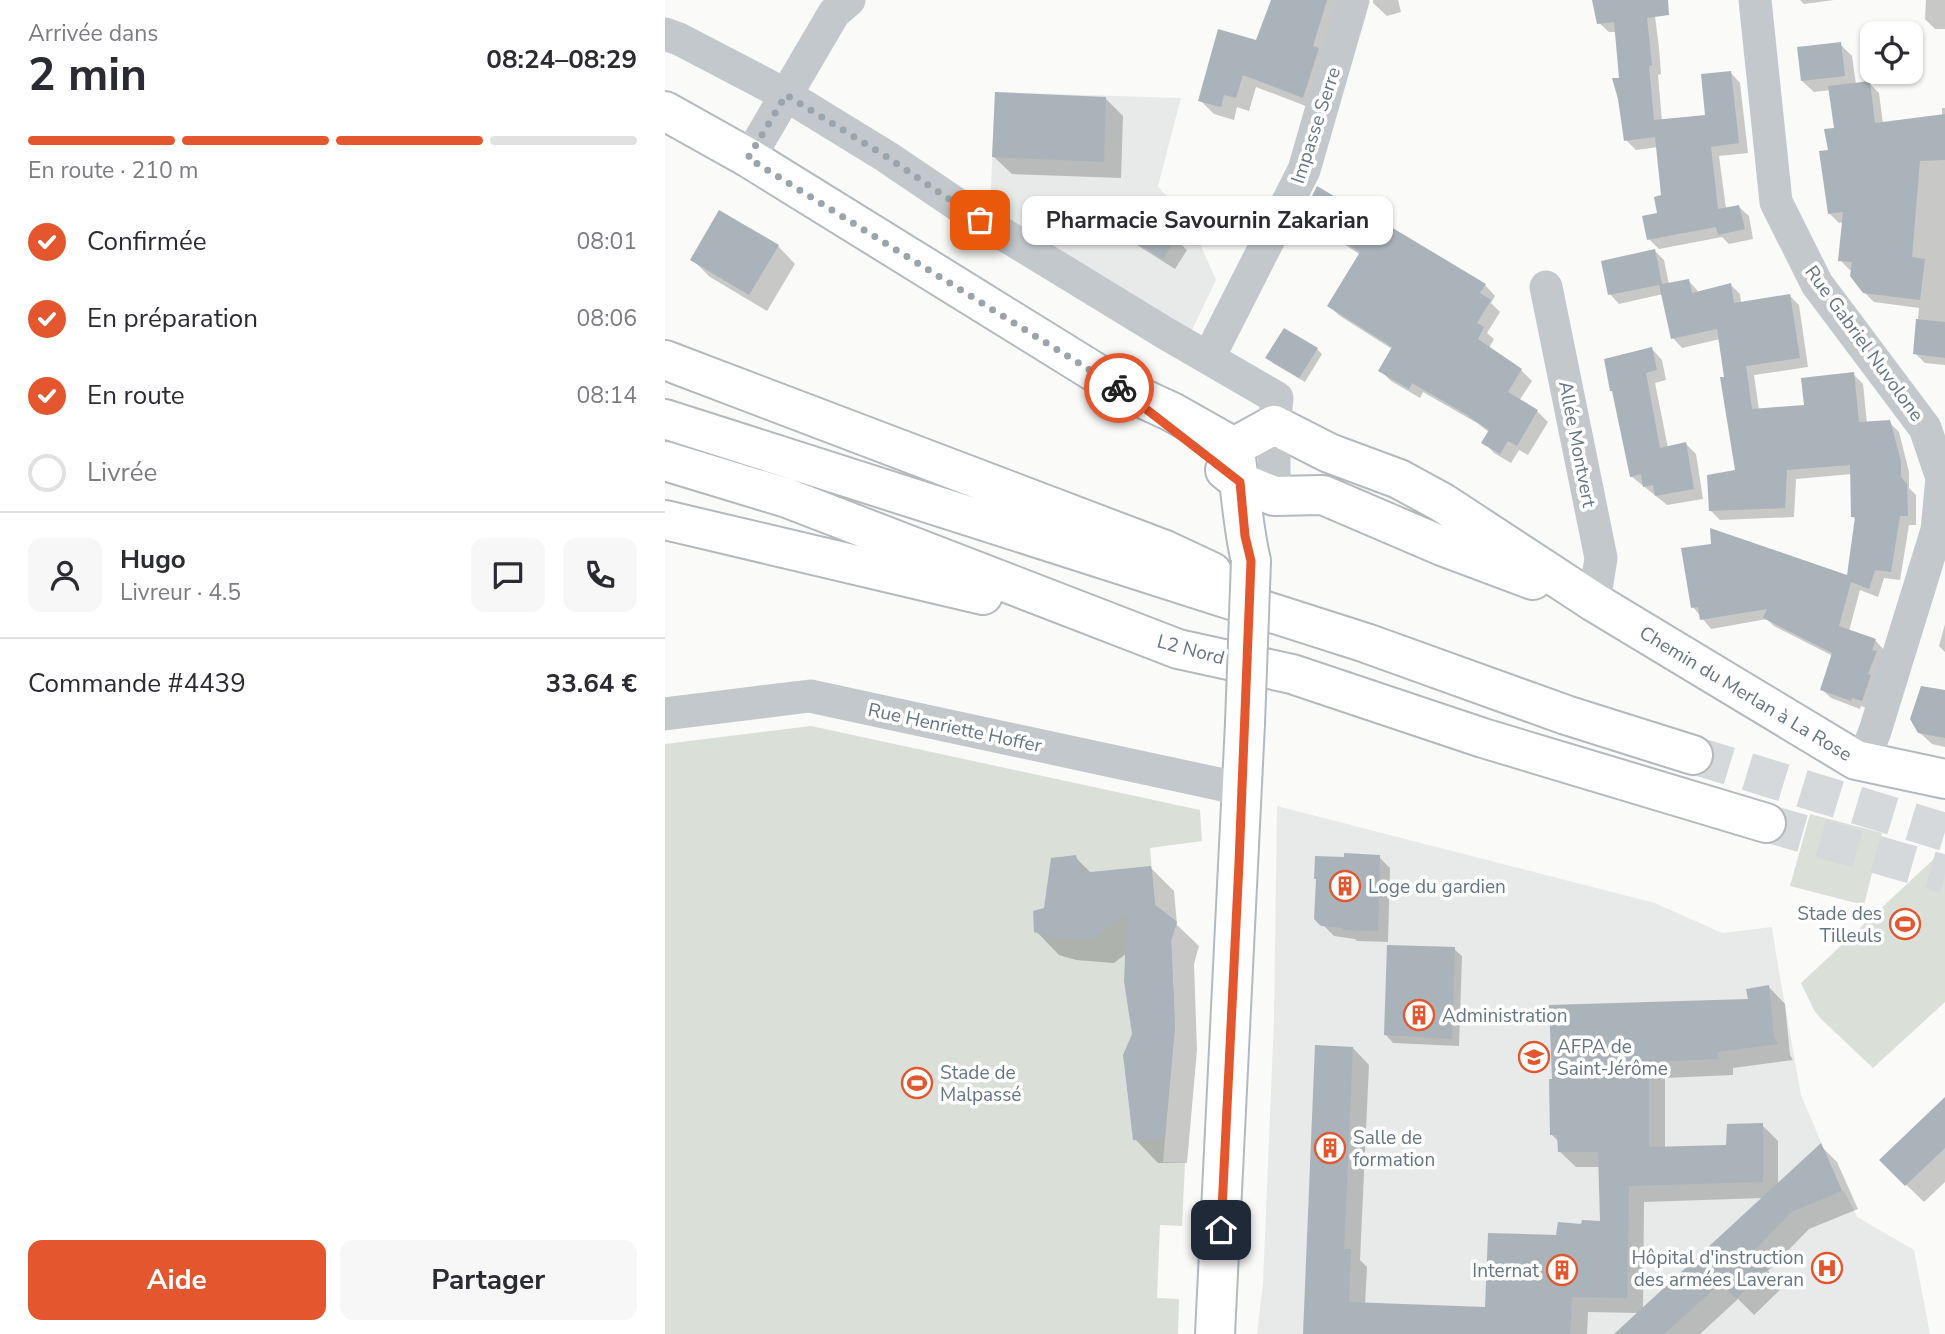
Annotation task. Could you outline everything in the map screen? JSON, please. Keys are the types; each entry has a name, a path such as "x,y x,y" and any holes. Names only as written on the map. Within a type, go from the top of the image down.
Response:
{"main road":[{"path":"665,111 748,158 1122,390 1172,412 1249,475 1264,536 1251,561 1215,1334"},
{"path":"665,360 1165,550 1366,643"},
{"path":"665,419 1366,643 1566,715 1693,755"},
{"name":"Chemin du Merlan à La Rose","path":"1274,425 1329,453 1399,479 1443,503 1594,602 1856,760 1945,779"},
{"path":"1249,475 1274,425"},
{"name":"L2 Nord","path":"665,461 787,499 1178,649 1293,674 1483,738 1766,823"},
{"name":"Chemin du Merlan à La Rose","path":"1249,475 1323,495 1442,546 1594,602"},
{"path":"665,520 1064,614 1178,649"}],"street":[{"path":"748,158 834,13 849,0"},
{"name":"Impasse Serre","path":"1209,357 1304,170 1353,0"},
{"name":"Rue Gabriel Nuvolone","path":"1755,0 1776,202 1817,284 1925,428 1942,478 1937,530 1875,731 1870,744 1856,760"},
{"path":"665,34 786,95 887,157 980,220 1277,398 1274,425 1249,475"},
{"name":"Allée Montvert","path":"1546,287 1601,558 1594,602"},
{"name":"Rue Henriette Hoffer","path":"665,714 810,696 1242,789"}],"shaded area":[{"path":"995,92 1181,98 1158,186 1193,228 1216,280 1191,332 990,211"},
{"name":"Stade de Malpassé","path":"811,726 1200,810 1202,841 1150,848 1155,905 1177,922 1171,940 1175,1026 1163,1162 1185,1163 1182,1226 1160,1225 1157,1298 1179,1299 1178,1334 665,1334 665,744"},
{"name":"AFPA de Saint-Jérôme","path":"1277,806 1655,903 1722,933 1772,927 1801,1095 1842,1191 1857,1217 1914,1250 1930,1334 1257,1334 1263,1283 1274,1018"},
{"path":"1810,814 1882,833 1864,905 1790,886"},
{"name":"Stade des Tilleuls","path":"1937,856 1945,864 1945,1002 1873,1068 1820,1018 1801,983"}],"building":[{"path":"1271,0 1327,0 1313,46 1319,48 1303,98 1243,75 1236,98 1224,95 1221,107 1198,101 1218,29 1256,40"},
{"path":"1592,0 1668,0 1669,15 1647,18 1654,120 1705,115 1701,74 1731,71 1739,143 1711,147 1718,209 1739,205 1745,229 1718,235 1716,227 1647,240 1642,216 1657,213 1654,197 1661,195 1655,137 1624,141 1612,78 1619,78 1614,22 1597,24"},
{"path":"1841,42 1845,76 1801,81 1797,47"},
{"path":"1860,82 1870,84 1875,123 1945,114 1945,160 1920,161 1912,257 1925,259 1920,300 1863,293 1850,276 1852,262 1838,261 1843,212 1828,214 1819,151 1828,150 1824,129 1834,128 1828,86"},
{"path":"995,92 1106,97 1104,162 992,157"},
{"path":"1317,186 1339,199 1341,197 1486,284 1480,293 1491,300 1477,323 1484,327 1478,339 1522,369 1508,392 1538,410 1517,446 1508,441 1500,454 1481,443 1489,430 1469,416 1412,383 1409,389 1378,371 1392,347 1327,306 1360,252 1302,216"},
{"path":"1116,198 1177,237 1163,259 1101,220"},
{"path":"719,210 779,245 749,295 690,260"},
{"path":"1655,249 1662,284 1689,279 1692,293 1731,283 1734,303 1790,294 1800,358 1746,366 1752,409 1804,405 1801,378 1854,372 1859,422 1890,420 1901,461 1901,477 1907,484 1908,516 1900,516 1891,572 1875,570 1869,589 1851,582 1839,626 1876,639 1872,650 1877,651 1862,701 1852,698 1851,701 1820,690 1832,653 1763,618 1767,609 1700,620 1698,607 1691,608 1681,548 1711,544 1710,528 1847,575 1855,517 1851,517 1850,465 1787,470 1785,508 1709,511 1707,475 1735,470 1720,377 1724,377 1717,329 1671,339 1659,285 1608,295 1601,261"},
{"path":"1916,319 1945,322 1945,358 1913,354"},
{"path":"1284,328 1318,348 1299,378 1265,358"},
{"path":"1652,347 1657,370 1646,373 1660,448 1686,442 1694,489 1655,496 1653,485 1643,487 1641,474 1630,477 1604,359"},
{"path":"1921,686 1945,690 1945,738 1918,733 1910,719"},
{"path":"1344,853 1380,855 1378,931 1321,926 1314,919 1315,856 1344,857"},
{"path":"1076,855 1081,873 1151,866 1155,905 1177,922 1171,940 1175,1026 1164,1140 1133,1140 1123,1055 1132,1034 1124,981 1127,913 1091,940 1051,938 1034,932 1033,911 1044,908 1051,858"},
{"path":"1387,945 1455,947 1452,1039 1384,1035"},
{"path":"1769,985 1774,1037 1778,1044 1717,1052 1718,1059 1649,1062 1649,1147 1726,1145 1727,1124 1763,1123 1763,1182 1629,1186 1627,1298 1572,1297 1570,1334 1303,1334 1315,1045 1353,1047 1344,1249 1351,1249 1349,1302 1485,1307 1488,1233 1556,1235 1558,1222 1581,1224 1582,1220 1600,1221 1598,1152 1558,1152 1557,1135 1550,1135 1549,1079 1552,1079 1549,1005 1748,999 1746,989"},
{"path":"1945,1097 1945,1148 1905,1186 1879,1160"},
{"path":"1821,1143 1842,1191 1791,1212 1752,1253 1768,1269 1736,1299 1721,1283 1664,1334 1614,1334"}],"tunnel":[{"path":"1693,755 1945,832"},
{"path":"1766,823 1945,874"}],"way so far":[{"path":"980,220 887,157 786,95 748,158 1119,388"}],"place":[{"name":"Pharmacie Savournin Zakarian","path":"980,220"},
{"name":"Loge du gardien","path":"1345,886"},
{"name":"Stade des Tilleuls","path":"1905,924"},
{"name":"Administration","path":"1419,1015"},
{"name":"AFPA de Saint-Jérôme","path":"1534,1057"},
{"name":"Stade de Malpassé","path":"917,1083"},
{"name":"Salle de formation","path":"1330,1148"},
{"name":"Hôpital d'instruction des armées Laveran","path":"1827,1268"},
{"name":"Internat","path":"1562,1270"}],"route":[{"path":"1119,388 1240,482 1245,536 1251,561 1221,1230"}]}
